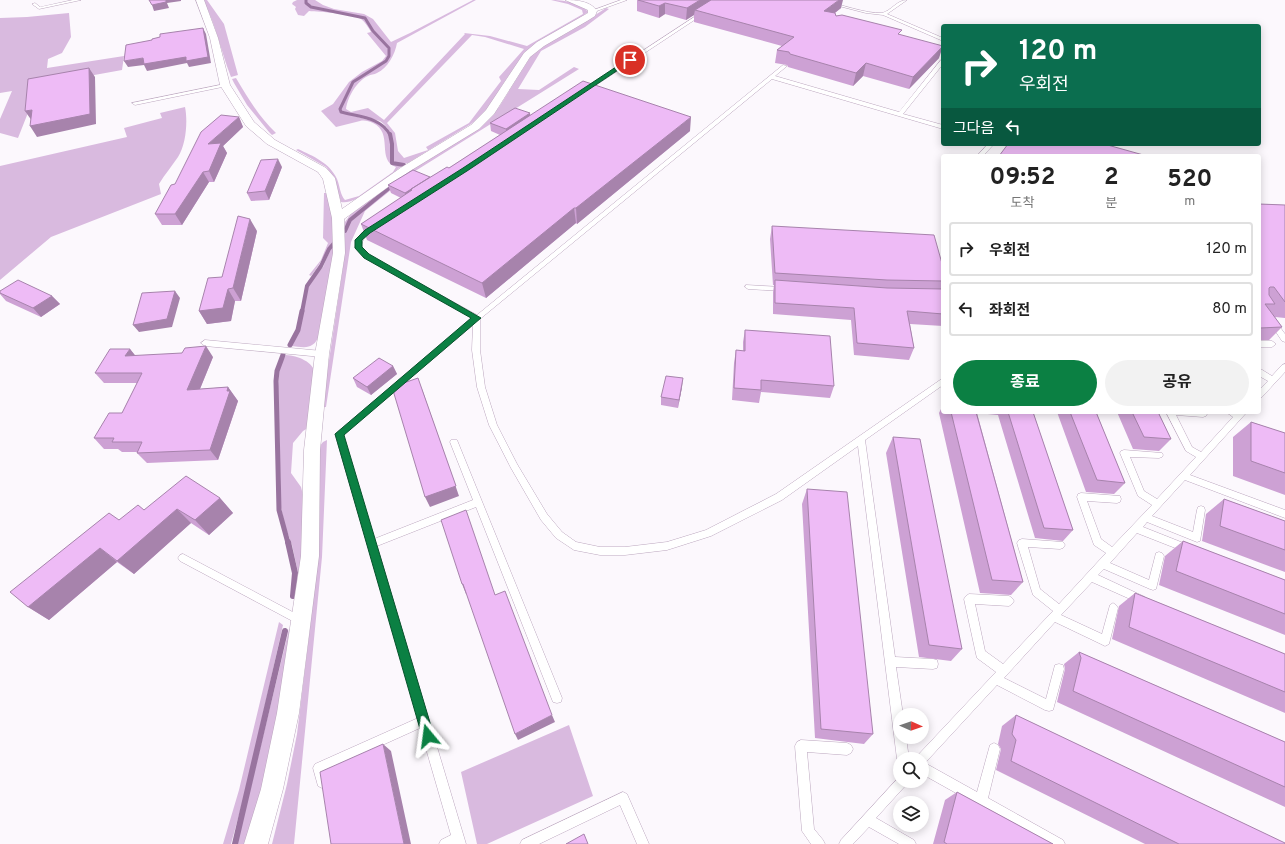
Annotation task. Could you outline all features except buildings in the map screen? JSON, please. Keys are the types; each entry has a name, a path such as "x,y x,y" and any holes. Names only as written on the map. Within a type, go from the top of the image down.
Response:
{"street":[{"path":"200,0 214,38 225,85 250,124 271,142 322,170 329,178 338,218 339,253 322,354 312,450 310,556 288,712 272,788 256,844"},
{"path":"338,218 406,169 475,127 491,112 516,69 532,50 573,27 593,11 591,8 569,0"}],"lane":[{"path":"34,4 39,8 79,0"},
{"path":"593,11 625,0"},
{"path":"818,0 884,14 941,39"},
{"path":"884,14 905,0"},
{"path":"577,95 710,9"},
{"path":"850,13 855,9"},
{"path":"900,114 941,63"},
{"path":"445,844 459,841 339,434 477,318 785,66"},
{"path":"772,77 941,126"},
{"path":"135,103 225,85"},
{"path":"983,154 989,146"},
{"path":"380,225 367,231 359,240 358,248 366,256 477,318"},
{"path":"748,287 788,290"},
{"path":"1268,315 1285,339"},
{"path":"477,318 476,350 481,387 493,425 514,466 544,518 559,535 574,546 600,551 626,551 667,546 708,533 779,497 941,381"},
{"path":"205,343 322,354"},
{"path":"1261,344 1272,344"},
{"path":"1261,393 1285,367"},
{"path":"1261,374 1273,380"},
{"path":"1171,414 1188,449 1202,457"},
{"path":"928,752 1241,415"},
{"path":"862,439 902,752"},
{"path":"454,442 557,698"},
{"path":"1158,504 1141,493 1124,453 1159,454"},
{"path":"1184,476 1285,514"},
{"path":"1113,553 1097,542 1081,497 1117,500"},
{"path":"372,544 478,502"},
{"path":"1146,518 1197,538 1201,510"},
{"path":"1136,528 1200,554"},
{"path":"1060,545 1022,543 1036,592 1057,613 1105,641 1112,608"},
{"path":"1103,564 1153,586 1159,556"},
{"path":"183,558 301,621"},
{"path":"1091,577 1148,603"},
{"path":"1009,601 969,599 981,654 1000,675 1049,706 1058,669"},
{"path":"890,662 933,664"},
{"path":"323,791 319,768 424,721"},
{"path":"819,844 808,831 801,746 847,749"},
{"path":"981,801 994,749"},
{"path":"929,772 1059,844"},
{"path":"846,844 896,788"},
{"path":"526,844 623,798 643,844"},
{"path":"868,818 910,844"}],"shaded area":[{"path":"203,0 207,0 224,24 238,75 231,77 208,9"},
{"path":"297,0 306,0 305,3 311,7 339,14 309,11 304,16 298,15 295,9 296,7 292,4"},
{"path":"307,0 315,0 334,9 364,14 373,19 391,42 473,0 476,0 397,43 395,52 388,64 381,71 376,74 369,75 360,81 351,94 346,109 351,112 368,108 384,120 465,34 464,33 490,36 527,46 583,14 582,10 568,4 551,0 566,1 576,4 588,12 516,65 501,87 497,96 483,115 408,163 398,164 393,163 392,140 385,125 380,121 342,111 340,109 354,82 386,61 390,52 389,48 377,35 365,18 316,8 306,3","holes":["472,35 485,37 524,49 499,77 501,81 469,123 426,147 428,150 404,158 398,151 395,133 387,123"]},
{"path":"606,8 609,9 585,27 541,51 518,89 539,90 574,67 579,69 412,173 365,211 351,242 326,407 322,407 344,260 345,232 350,221 367,205 409,174 410,169 408,173 366,205 349,220 345,231 345,222 355,208 408,169 486,122 499,107 534,51 572,30"},
{"path":"69,13 71,37 62,53 48,59 47,68 124,56 122,70 39,85 18,138 0,133 0,119 12,91 0,93 0,18"},
{"path":"353,16 364,18 366,20 373,32 386,45 389,53 385,61 352,82 339,109 340,112 383,124 389,137 391,163 403,165 364,195 347,202 341,202 333,176 326,167 296,150 298,149 326,164 334,173 345,200 359,196 393,172 396,167 390,164 387,159 383,133 379,127 371,122 360,121 336,127 321,111 333,104 349,82 362,72 382,61 386,56 367,33 371,32 365,23 361,19"},
{"path":"236,78 259,114 276,133 272,135 247,105 232,79"},
{"path":"185,107 185,140 181,152 159,184 161,194 51,237 0,280 0,166 127,137 124,128 162,118 160,113"},
{"path":"324,193 330,193 336,238 311,276 309,275 321,260 328,243 323,238"},
{"path":"336,243 320,334 311,346 290,346 299,330 308,285 323,267 331,248"},
{"path":"286,355 304,360 312,366 316,375 308,428 303,431 293,443 291,473 301,487 303,495 301,586 292,545 285,526 281,508 278,387 279,368"},
{"path":"327,440 322,557 294,844 272,844 287,784 297,734 318,554 319,447"},
{"path":"279,622 283,625 246,789 231,844 223,844 239,790"},
{"path":"289,629 293,632 275,742 247,844 237,844"},
{"path":"569,725 593,796 487,844 477,844 461,772"}],"waterway":[{"path":"306,0 306,3 311,7 365,18 373,31 389,48 389,56 386,61 353,82 340,109 341,112 375,121 386,129 390,135"},
{"path":"390,134 392,144 392,163 404,165"},
{"path":"345,231 350,220 394,184"},
{"path":"302,312 307,286 321,266 329,249 335,242"},
{"path":"290,345 298,330 302,311"},
{"path":"283,355 277,371 276,381 279,510 288,543"},
{"path":"288,542 295,573 293,596"},
{"path":"235,844 285,631"}],"route":[{"path":"428,736 339,434 477,318 366,256 358,248 359,240 367,231 380,225 630,60"}]}
